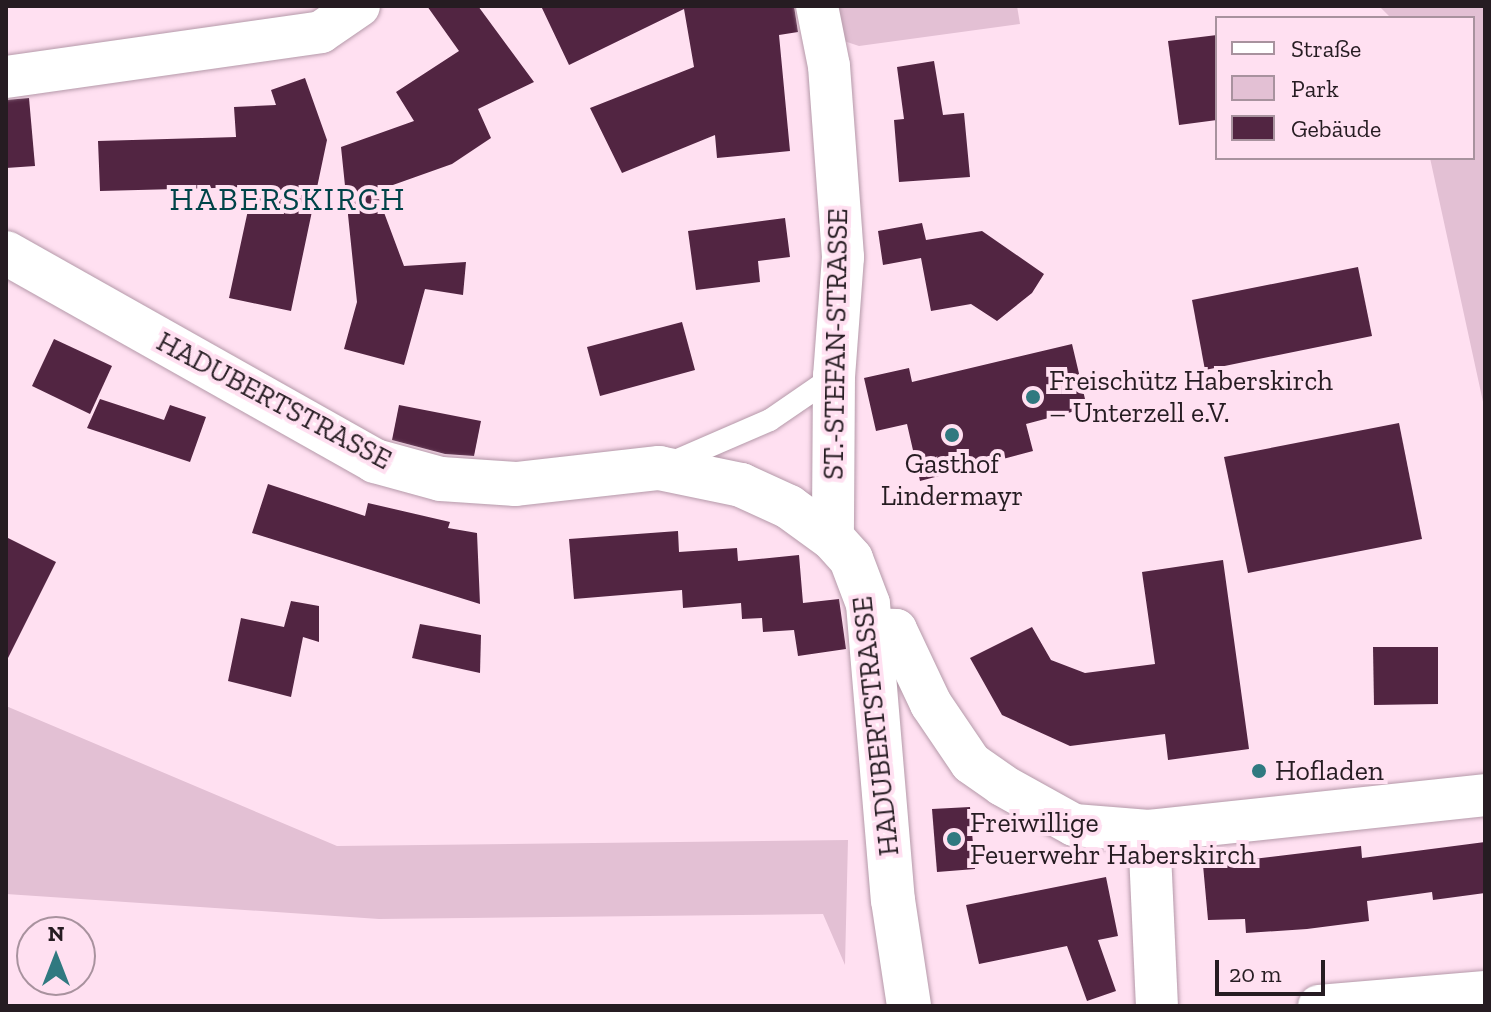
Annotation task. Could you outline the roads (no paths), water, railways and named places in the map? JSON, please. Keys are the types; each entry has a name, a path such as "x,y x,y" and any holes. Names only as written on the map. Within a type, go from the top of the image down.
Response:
{"street":[{"path":"6,77 321,32 359,6"},
{"name":"ST.-STEFAN-STRASSE","path":"817,6 829,66 843,257 834,376 833,539"},
{"name":"HADUBERTSTRASSE","path":"6,253 375,461 441,479 516,484 659,468 741,485 789,507 833,539 851,559 862,582 871,629 893,900 909,1006"},
{"path":"871,629 896,630 931,704 971,763 1002,785 1074,825 1149,831 1485,795"},
{"path":"1149,831 1157,1006"},
{"path":"1319,1006 1485,992"}],"lane":[{"path":"659,468 770,420 834,376"}],"place":[{"name":"Freischütz Haberskirch – Unterzell e.V.","path":"1033,397"},
{"name":"Gasthof Lindermayr","path":"952,435"},
{"name":"Hofladen","path":"1259,771"},
{"name":"Freiwillige Feuerwehr Haberskirch","path":"954,839"}],"district":[{"name":"HABERSKIRCH","path":"288,199"}]}
